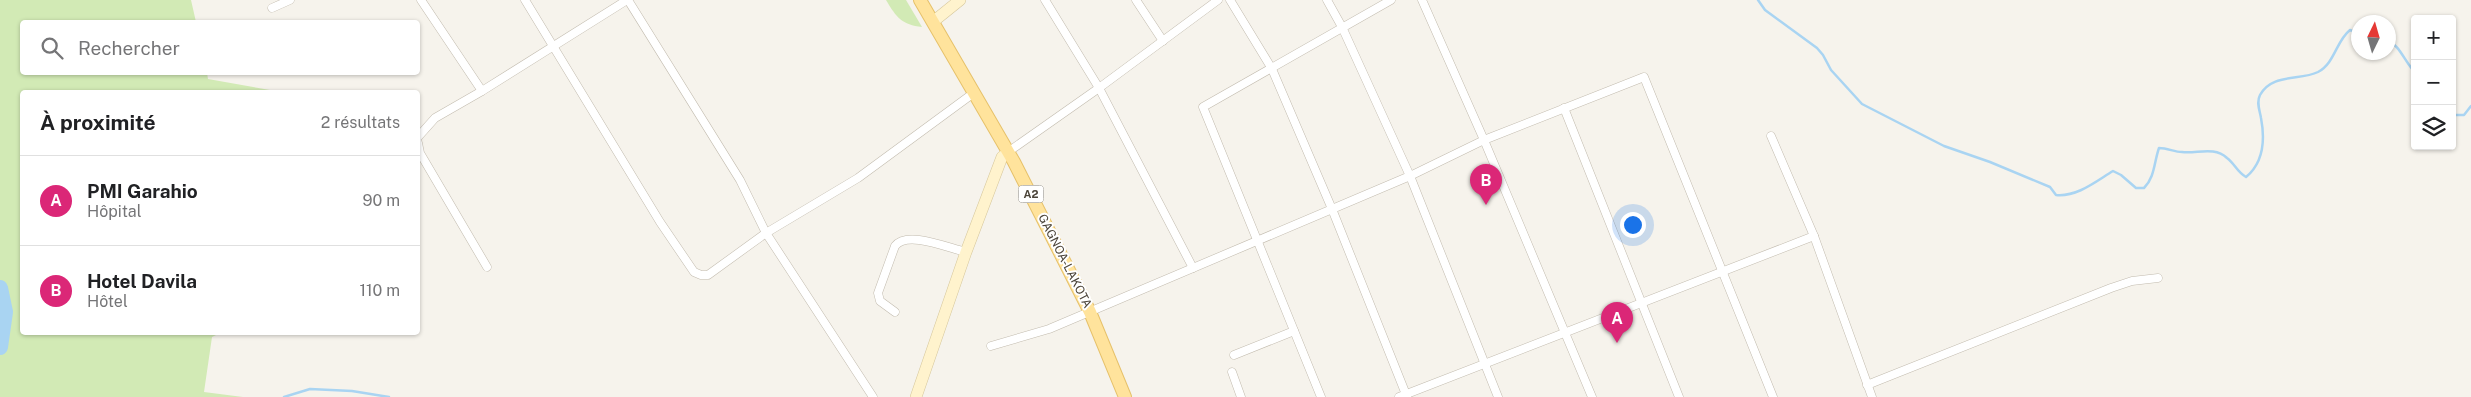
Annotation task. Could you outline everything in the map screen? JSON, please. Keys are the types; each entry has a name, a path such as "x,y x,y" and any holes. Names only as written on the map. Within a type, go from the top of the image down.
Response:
{"main road":[{"name":"GAGNOA-LAKOTA","path":"920,0 934,21 1008,152 1090,312 1125,397"}],"street":[{"path":"272,8 290,0"},
{"path":"421,0 482,91"},
{"path":"525,0 660,222 694,272 700,275 708,275 766,233 858,178 975,92"},
{"path":"420,136 435,118 482,91 627,0 740,180 766,233 873,397"},
{"path":"934,21 960,0"},
{"path":"1045,0 1099,88 1193,268"},
{"path":"1136,0 1163,42"},
{"path":"916,397 966,252 1002,157 1163,42 1218,0"},
{"path":"1230,0 1272,69 1332,209 1404,396 1642,301 1814,236"},
{"path":"1327,0 1342,27 1410,176 1498,397"},
{"path":"1321,397 1202,107 1391,0"},
{"path":"1422,0 1566,331 1592,397"},
{"path":"991,346 1049,329 1410,176 1484,140 1644,77 1773,397"},
{"path":"1564,108 1679,397"},
{"path":"1771,136 1814,236 1872,397"},
{"path":"420,153 487,267"},
{"path":"895,312 884,306 878,293 895,246 900,240 908,238 919,240 966,252"},
{"path":"1867,384 2118,286 2132,281 2158,278"},
{"path":"1234,355 1294,331"},
{"path":"1232,372 1241,397"}],"green space":[{"path":"0,0 191,0 196,20 20,20 20,75 207,75 208,79 270,90 20,90 20,335 216,335 212,337 204,392 243,397 0,397"},
{"path":"886,0 906,0 922,27 909,24 900,19"}],"waterway":[{"path":"1758,0 1765,10 1817,48 1831,70 1862,104 1944,146 1990,162 2050,187 2056,195 2071,194 2079,191 2113,171 2121,175 2136,188 2144,188 2152,174 2159,148 2179,152 2217,152 2227,158 2246,177 2252,171 2262,150 2263,134 2258,101 2265,88 2279,80 2311,75 2324,68 2332,58 2341,40 2351,30"},
{"path":"2396,47 2411,68"},
{"path":"2456,115 2464,115 2471,106"},
{"path":"0,288 5,312 0,347"},
{"path":"284,397 310,389 352,391 389,397"}],"place":[{"name":"Hotel Davila","path":"1486,205"},
{"name":"PMI Garahio","path":"1617,343"}]}
